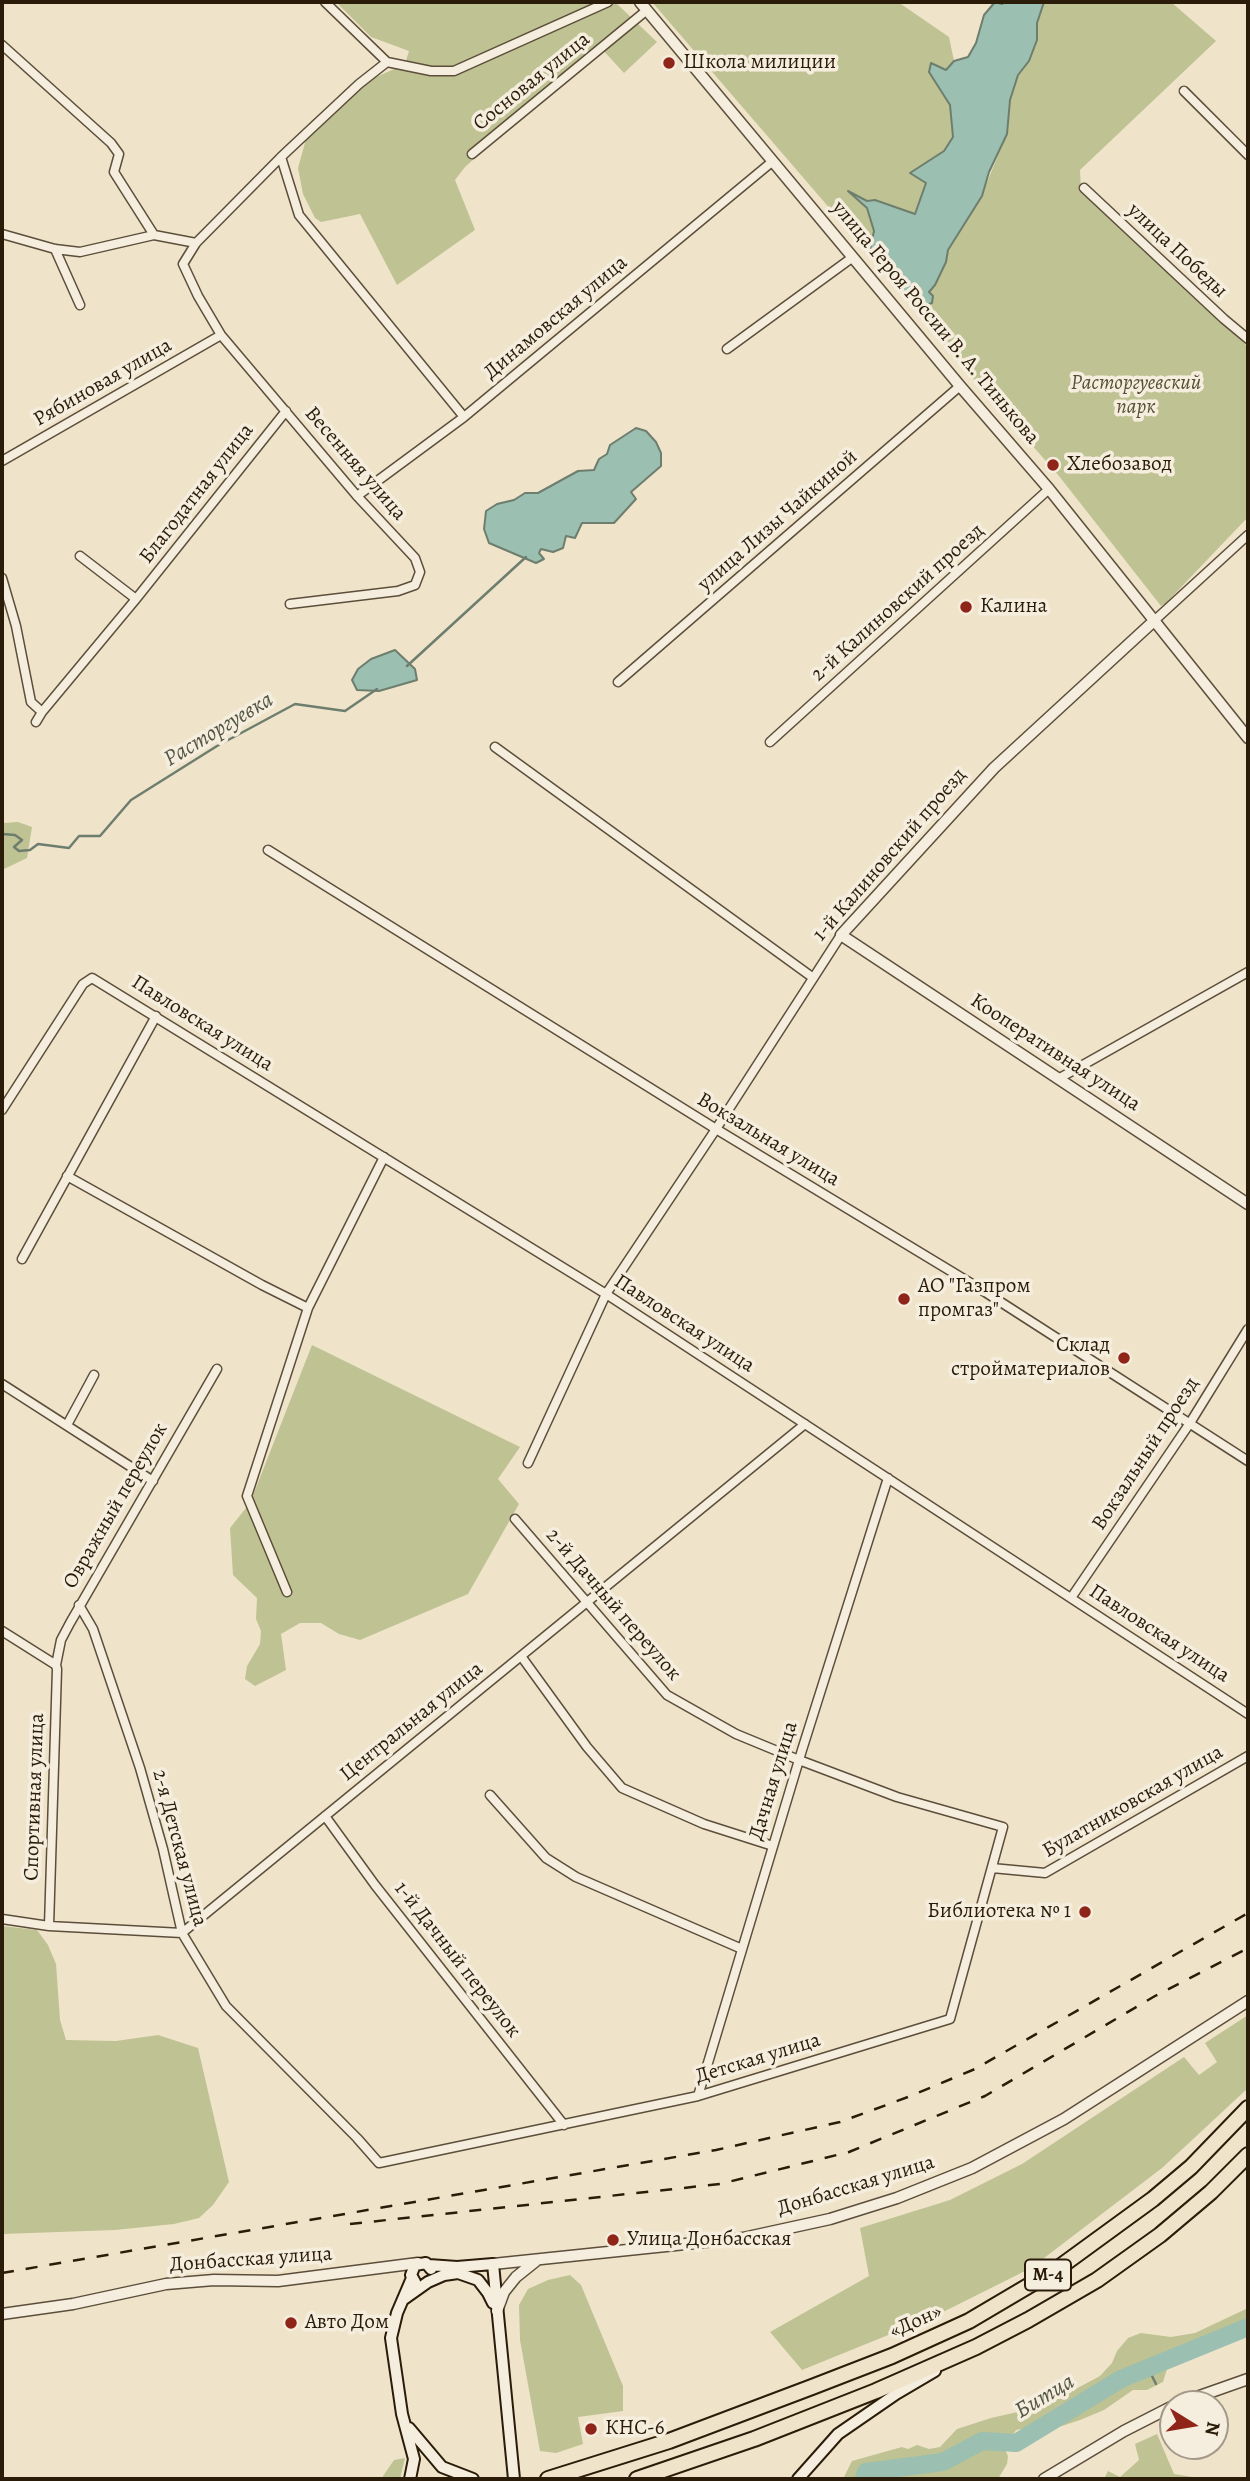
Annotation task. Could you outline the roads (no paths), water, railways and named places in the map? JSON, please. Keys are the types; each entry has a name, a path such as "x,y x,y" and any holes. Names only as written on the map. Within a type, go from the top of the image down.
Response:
{"highway":[{"name":"«Дон»","path":"548,2479 669,2441 892,2356 969,2321 1057,2269 1153,2199 1191,2167 1248,2108"},
{"name":"М-4","path":"636,2479 754,2439 976,2347 1097,2280 1160,2235 1211,2192 1248,2155"}],"main road":[{"path":"410,2479 414,2459 404,2422 391,2337 392,2326 412,2268 423,2264 432,2272 426,2283"},
{"name":"Донбасская улица","path":"423,2264 457,2267 492,2264"},
{"path":"492,2264 514,2479"},
{"path":"402,2301 426,2283 478,2265"},
{"path":"458,2273 478,2280 497,2312"},
{"path":"411,2277 417,2283 426,2283"},
{"path":"798,2479 838,2434 897,2394 976,2347"},
{"path":"404,2422 442,2467 473,2479"}],"street":[{"path":"325,2 387,62 431,71 454,71 608,2"},
{"name":"Сосновая улица","path":"472,154 644,6"},
{"name":"улица Героя России В. А. Тинькова","path":"644,6 1049,489 1248,738"},
{"path":"2,45 111,143 119,154 114,172 154,235"},
{"path":"2,234 80,253 154,235 196,243 359,84 387,62"},
{"path":"1184,91 1248,155"},
{"path":"281,158 299,215 464,417"},
{"name":"Динамовская улица","path":"358,496 464,417 772,161"},
{"name":"улица Победы","path":"1084,188 1248,339"},
{"name":"Весенняя улица","path":"196,243 183,264 198,296 222,335 358,496 415,558 420,572 415,585 398,591 290,604"},
{"path":"55,249 80,305"},
{"path":"727,349 853,257"},
{"name":"Рябиновая улица","path":"2,461 222,335"},
{"name":"улица Лизы Чайкиной","path":"618,682 960,386"},
{"name":"Благодатная улица","path":"36,722 286,411"},
{"name":"2-й Калиновский проезд","path":"770,742 1049,489"},
{"name":"1-й Калиновский проезд","path":"528,1463 606,1294 841,935 994,768 1248,535"},
{"path":"80,555 136,599"},
{"path":"2,578 16,625 31,702 42,712"},
{"path":"495,747 813,977"},
{"name":"Вокзальная улица","path":"268,850 716,1129 982,1290 1248,1461"},
{"name":"Кооперативная улица","path":"841,935 1248,1204"},
{"path":"1058,1079 1248,972"},
{"name":"Павловская улица","path":"2,1110 83,984 92,978 606,1294 1248,1714"},
{"path":"22,1259 156,1016"},
{"path":"287,1592 247,1496 309,1308 384,1157"},
{"path":"67,1176 262,1285 309,1308"},
{"name":"Вокзальный проезд","path":"1071,1598 1190,1423 1248,1329"},
{"name":"Овражный переулок","path":"56,1667 61,1640 79,1605 217,1368"},
{"path":"67,1426 93,1375"},
{"path":"2,1384 153,1481"},
{"name":"Центральная улица","path":"182,1933 805,1424"},
{"name":"Дачная улица","path":"698,2096 799,1760 888,1478"},
{"name":"2-й Дачный переулок","path":"515,1519 667,1695 736,1734 799,1760 897,1797 1003,1827"},
{"name":"2-я Детская улица","path":"79,1605 93,1629 140,1768 163,1849 182,1933 226,2006 379,2163"},
{"path":"2,1632 56,1667"},
{"path":"521,1656 587,1747 622,1788 704,1824 773,1846"},
{"name":"Спортивная улица","path":"49,1926 56,1667"},
{"name":"Булатниковская улица","path":"992,1868 1045,1873 1248,1756"},
{"path":"490,1795 546,1858 576,1877 741,1949"},
{"name":"1-й Дачный переулок","path":"324,1816 375,1885 564,2124"},
{"name":"Детская улица","path":"379,2163 698,2096 950,2019 1003,1827"},
{"path":"2,1919 49,1926 182,1933"},
{"name":"Донбасская улица","path":"492,2264 743,2238 830,2219 897,2198 972,2168 1064,2119 1248,2001"},
{"path":"497,2312 504,2292 516,2277 538,2260"},
{"name":"Донбасская улица","path":"2,2314 73,2304 166,2284 214,2280 278,2281 423,2264"},
{"name":"Донбасская улица","path":"378,2268 411,2277"},
{"path":"1217,2390 1248,2379"},
{"path":"1044,2479 1159,2413"}],"waterway":[{"name":"Расторгуевка","path":"407,666 526,557"},
{"name":"Расторгуевка","path":"2,834 15,835 22,840 14,847 19,851 30,850 38,844 69,848 79,836 100,836 131,800 217,746 295,704 345,711 377,689"},
{"name":"Битца","path":"864,2479 866,2472 943,2462 982,2441 1016,2443 1121,2379 1248,2327"},
{"path":"1148,2368 1156,2384"}],"railway":[{"path":"2,2273 716,2150 840,2122 975,2069 1248,1913"},
{"path":"350,2224 720,2184 849,2152 985,2096 1155,1996 1248,1948"}],"place":[{"name":"Школа милиции","path":"669,63"},
{"name":"Хлебозавод","path":"1053,465"},
{"name":"Калина","path":"966,607"},
{"name":"АО \"Газпром промгаз\"","path":"904,1299"},
{"name":"Склад стройматериалов","path":"1124,1358"},
{"name":"Библиотека № 1","path":"1085,1912"},
{"name":"Улица Донбасская","path":"613,2240"},
{"name":"Авто Дом","path":"291,2323"},
{"name":"КНС-6","path":"591,2429"}],"park label":[{"name":"Расторгуевский парк","path":"1136,396"}]}
